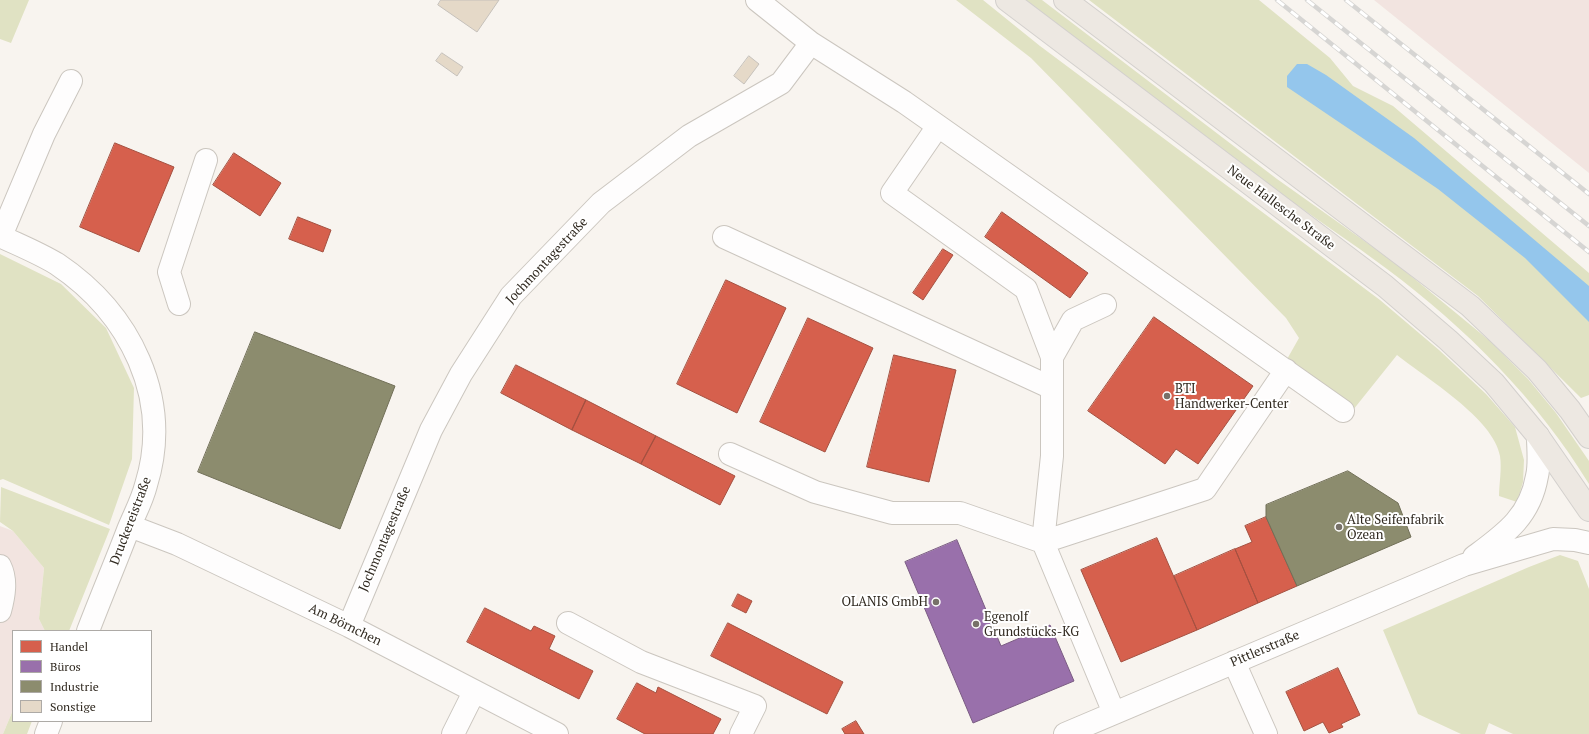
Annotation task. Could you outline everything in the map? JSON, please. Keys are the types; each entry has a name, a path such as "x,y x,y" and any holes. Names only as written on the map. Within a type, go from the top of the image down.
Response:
{"main road":[{"name":"Neue Hallesche Straße","path":"1007,0 1385,286 1448,340 1494,383 1538,436 1589,510"},
{"path":"1065,0 1470,306 1536,370 1570,410 1588,436"}],"street":[{"path":"757,0 811,42 904,102 1344,411"},
{"name":"Jochmontagestraße","path":"349,626 431,430 461,374 512,296 601,203 689,136 781,83 811,42"},
{"path":"1,236 44,134 71,81"},
{"path":"938,126 892,193 1026,289 1052,357 1052,456 1043,542 1114,713"},
{"path":"179,304 169,272 206,160"},
{"name":"Druckereistraße","path":"1,236 56,264 81,283 106,306 124,331 138,357 150,390 154,422 153,453 146,486 88,630"},
{"path":"724,237 1052,388"},
{"path":"1052,357 1073,320 1105,305"},
{"path":"730,454 815,492 892,513 960,513 1043,542 1205,490 1286,370"},
{"name":"Pittlerstraße","path":"1464,564 1507,532 1521,517 1530,501 1538,476 1538,436"},
{"name":"Am Börnchen","path":"130,526 177,544 349,626 557,734"},
{"name":"Pittlerstraße","path":"1065,734 1464,564 1554,539 1575,540 1589,543"},
{"path":"0,566 4,574 3,597 0,611"},
{"path":"568,623 641,662 755,706 741,734"},
{"path":"1234,662 1266,734"},
{"path":"453,734 474,692"},
{"path":"46,734 51,722"}],"shaded area":[{"path":"1374,0 1589,0 1589,173"},
{"path":"0,526 13,531 44,568 39,619 44,630 12,630 12,712 3,734 0,734"}],"green space":[{"path":"0,0 29,0 11,43 0,39"},
{"path":"956,0 983,0 1040,46 1380,300 1439,350 1486,394 1515,427 1524,460 1523,482 1517,502 1499,496 1501,471 1500,456 1495,442 1485,428 1457,400 1397,355 1353,410 1286,361 1299,338 1286,318 1031,58"},
{"path":"1026,0 1042,0 1277,179 1394,262 1490,341 1528,379 1556,413 1589,461 1589,484 1547,423 1523,394 1472,340 1444,315 1387,269 1245,168"},
{"path":"1089,0 1259,0 1330,58 1353,86 1393,106 1589,273 1589,395 1581,398 1478,296"},
{"path":"0,254 61,284 106,328 134,388 132,459 109,525 3,479 0,480"},
{"path":"1,487 110,529 69,630 44,630 39,619 44,568 13,531 0,522"},
{"path":"1560,555 1578,561 1589,589 1589,734 1513,734 1489,723 1485,734 1461,734 1418,714 1383,630"},
{"path":"12,712 12,722 32,722 27,734 3,734"}],"water":[{"path":"1297,64 1307,64 1326,75 1414,138 1589,286 1589,322 1525,258 1438,189 1287,87 1287,76"}],"building: Handel":[{"path":"115,143 174,167 139,252 80,227"},
{"path":"234,153 281,183 260,216 213,185"},
{"path":"1002,212 1088,273 1070,298 985,237"},
{"path":"298,217 331,230 323,252 289,239"},
{"path":"943,249 953,255 923,300 913,293"},
{"path":"726,280 786,308 737,413 677,384"},
{"path":"1154,317 1253,386 1198,464 1176,449 1165,464 1088,411"},
{"path":"808,318 873,348 825,452 760,422"},
{"path":"894,355 956,370 929,482 867,467"},
{"path":"516,365 586,400 572,430 501,393"},
{"path":"586,400 656,436 641,464 572,430"},
{"path":"656,436 735,476 720,505 641,464"},
{"path":"1266,517 1297,586 1258,603 1235,549 1252,542 1245,526"},
{"path":"1157,538 1197,630 1121,662 1081,570"},
{"path":"1235,549 1258,603 1197,630 1174,576"},
{"path":"738,594 752,601 746,613 732,606"},
{"path":"485,608 531,631 534,626 555,636 549,649 593,671 579,699 467,642"},
{"path":"728,623 843,682 827,714 711,656"},
{"path":"1338,668 1360,715 1341,724 1343,727 1329,733 1323,722 1304,731 1286,692"},
{"path":"637,683 656,693 658,687 721,719 713,734 645,734 617,719"},
{"path":"856,721 864,734 845,734 842,729"}],"building: Büros":[{"path":"957,540 1001,646 1050,625 1074,681 973,723 905,562"}],"building: Industrie":[{"path":"255,332 395,386 340,529 198,472"},
{"name":"Alte Seifenfabrik Ozean","path":"1348,471 1398,503 1411,537 1297,586 1266,517 1266,505"}],"building: Sonstige":[{"path":"441,0 499,0 477,32 438,5"},
{"path":"442,53 463,67 457,76 436,61"},
{"path":"749,56 759,64 744,84 734,76"}],"railway":[{"path":"1277,0 1589,252"},
{"path":"1307,0 1589,226"},
{"path":"1346,0 1589,194"}],"place":[{"name":"BTI Handwerker-Center","path":"1167,396"},
{"name":"Alte Seifenfabrik Ozean","path":"1339,527"},
{"name":"OLANIS GmbH","path":"936,602"},
{"name":"Egenolf Grundstücks-KG","path":"976,624"}]}
